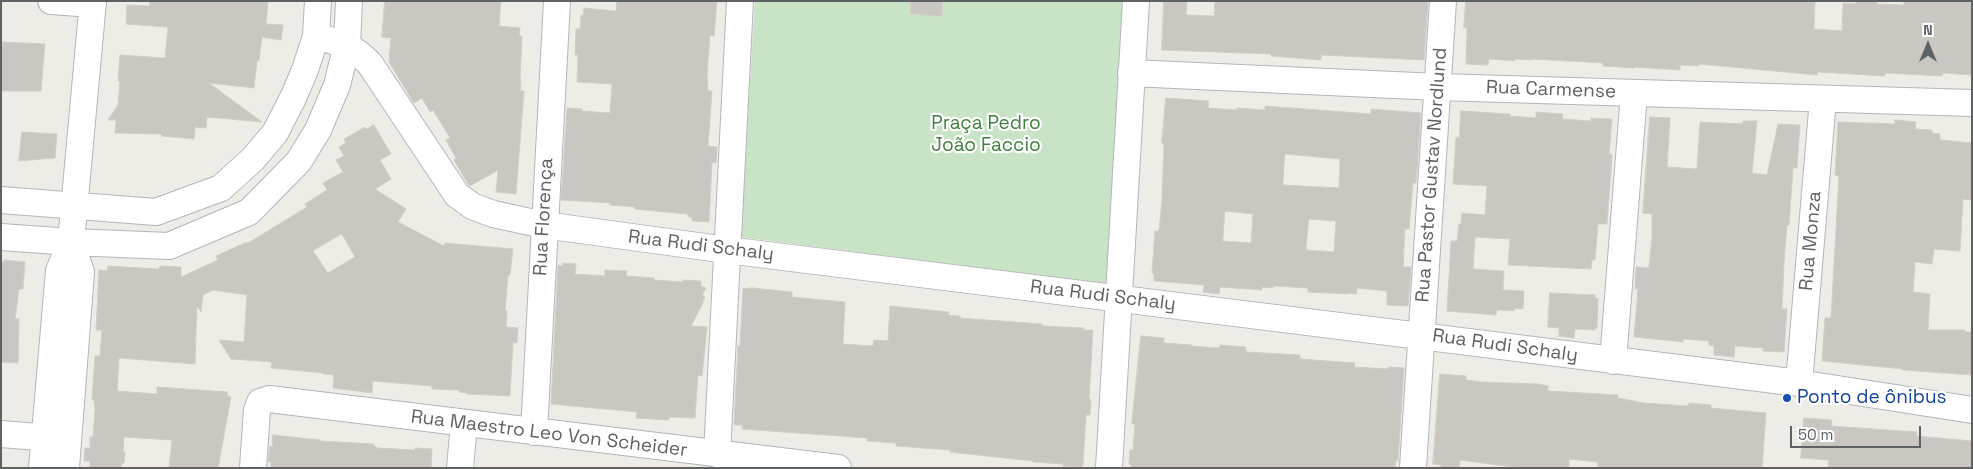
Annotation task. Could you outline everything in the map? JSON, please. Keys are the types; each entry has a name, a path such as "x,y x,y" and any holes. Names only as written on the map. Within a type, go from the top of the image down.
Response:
{"street":[{"path":"51,1 93,3 71,242 59,271 56,439 66,468"},
{"path":"1,200 156,212 221,188 275,133 305,70 316,36 318,1"},
{"path":"1,237 169,246 250,212 299,161 318,130 338,85 346,45 349,1"},
{"name":"Rua Florença","path":"534,432 557,1"},
{"path":"717,454 740,1"},
{"path":"1109,468 1136,1"},
{"name":"Rua Pastor Gustav Nordlund","path":"1413,468 1443,1"},
{"name":"Rua Rudi Schaly","path":"316,36 346,45 358,52 370,64 457,195 472,206 493,214 544,225 727,250 1799,383 1972,410"},
{"name":"Rua Carmense","path":"1131,73 1438,87 1972,103"},
{"path":"1613,361 1634,93"},
{"name":"Rua Monza","path":"1799,383 1823,99"},
{"name":"Rua Maestro Leo Von Scheider","path":"253,468 256,410 260,402 269,399 534,432 659,458 717,454 838,468"},
{"path":"460,468 464,424"},
{"path":"1,434 56,439"},
{"path":"42,468 56,439"}],"green space":[{"name":"Praça Pedro João Faccio","path":"755,1 1128,1 1110,285 741,237"}],"building":[{"path":"150,1 268,1 266,24 283,25 281,40 262,37 254,88 209,83 262,122 207,117 206,128 195,127 194,139 162,136 161,134 115,133 116,120 108,120 118,105 120,55 165,58 168,27 126,24 127,5 149,6"},
{"path":"385,1 501,1 499,26 520,28 519,36 522,36 520,91 524,91 516,194 496,192 498,170 470,186 468,184 454,160 456,158 446,140 450,138 433,110 430,112 422,98 414,103 389,62 391,38 382,37"},
{"path":"617,1 717,1 714,36 710,35 707,73 708,91 712,91 708,146 717,147 716,163 712,162 709,222 692,221 692,217 689,217 687,214 635,209 635,207 610,205 611,203 561,200 567,108 610,113 612,84 577,82 578,55 575,55 576,29 580,29 581,15 583,16 584,8 616,11"},
{"path":"911,1 942,1 942,16 911,14"},
{"path":"1164,1 1187,1 1186,15 1214,16 1215,1 1428,1 1424,60 1321,55 1321,60 1271,56 1271,54 1162,50"},
{"path":"1466,1 1815,2 1814,29 1842,31 1843,3 1856,4 1856,1 1877,1 1877,4 1904,5 1904,1 1972,2 1972,75 1943,73 1942,76 1885,73 1885,76 1818,72 1817,75 1699,64 1699,66 1680,65 1680,70 1603,66 1603,63 1532,59 1515,59 1515,61 1489,59 1488,65 1466,64 1467,28 1464,28"},
{"path":"1,42 45,44 41,91 1,91"},
{"path":"1166,98 1209,101 1208,108 1237,110 1237,108 1265,110 1265,106 1371,114 1371,109 1421,113 1416,183 1413,183 1409,229 1405,229 1403,267 1411,267 1408,306 1387,305 1387,291 1357,288 1356,294 1348,294 1308,292 1308,288 1273,286 1273,288 1262,287 1262,290 1220,287 1219,294 1203,292 1204,285 1154,281 1154,274 1152,273 1155,231 1159,231 1162,200 1164,144 1162,143","holes":["1285,154 1340,159 1339,188 1283,185","1225,211 1253,214 1251,243 1223,241","1309,219 1336,221 1334,252 1306,250"]},
{"path":"1461,111 1510,114 1510,116 1536,118 1536,112 1563,114 1562,119 1591,121 1591,118 1612,119 1609,154 1612,155 1607,224 1598,224 1595,260 1592,260 1591,269 1508,265 1510,239 1475,237 1473,269 1504,271 1503,290 1524,291 1523,309 1515,308 1514,311 1497,310 1496,315 1447,311 1451,241 1457,241 1462,213 1485,215 1487,186 1453,184 1456,137 1459,138"},
{"path":"1650,117 1670,118 1667,167 1697,169 1700,122 1743,124 1743,121 1757,121 1752,173 1767,175 1778,124 1800,125 1797,168 1793,168 1789,225 1787,225 1784,261 1782,309 1787,309 1784,352 1763,351 1764,348 1735,346 1734,357 1714,355 1714,346 1709,345 1709,341 1683,339 1683,342 1634,337 1638,289 1635,289 1636,267 1649,268 1652,238 1652,214 1643,213"},
{"path":"1895,120 1916,122 1915,129 1932,130 1932,133 1940,134 1940,140 1972,143 1972,200 1963,199 1960,251 1934,249 1932,264 1915,262 1913,292 1930,294 1928,330 1965,330 1965,332 1972,332 1972,375 1822,361 1825,318 1831,318 1839,176 1835,175 1838,122 1895,124"},
{"path":"374,125 391,154 380,160 391,179 375,189 406,209 398,222 444,246 445,243 513,249 510,275 508,275 505,310 507,311 506,327 518,328 517,343 513,342 510,396 467,394 459,392 459,390 432,389 432,386 373,381 372,393 333,388 334,375 271,368 272,362 231,359 219,340 244,342 247,295 213,290 203,295 201,312 197,306 195,364 119,358 117,391 157,394 157,387 228,392 227,396 231,397 218,468 169,468 172,440 124,437 124,463 122,463 121,468 90,468 90,461 84,461 85,448 90,448 90,437 93,437 95,409 94,400 92,400 95,356 100,356 102,330 96,330 99,270 107,271 108,266 159,269 160,266 181,267 181,277 218,260 216,256 248,243 307,207 305,204 327,190 323,183 343,172 336,160 344,156 339,147 346,143 344,139 365,127 366,129","holes":["342,234 355,257 328,273 313,251"]},
{"path":"22,132 57,134 55,158 19,161"},
{"path":"4,260 25,262 23,289 19,289 15,319 19,319 18,363 1,362 1,262 4,262"},
{"path":"563,263 576,264 575,274 605,276 605,270 627,271 626,276 654,278 654,280 701,281 701,286 706,288 702,295 705,297 691,326 707,327 702,376 698,375 695,418 669,417 669,420 636,418 637,412 551,404 558,265 563,266"},
{"path":"753,288 792,292 792,297 845,302 843,344 873,346 874,340 888,341 890,306 949,312 948,315 960,316 960,318 1093,330 1089,399 1091,400 1090,415 1086,415 1082,467 950,452 950,450 896,446 896,443 867,441 867,438 742,429 742,425 734,425 743,289"},
{"path":"1550,293 1595,295 1595,298 1598,298 1597,328 1595,330 1575,329 1574,338 1559,336 1559,328 1548,327"},
{"path":"1141,336 1164,338 1164,343 1191,346 1219,348 1220,345 1246,347 1246,352 1300,355 1300,359 1355,363 1354,367 1404,368 1398,461 1396,460 1395,468 1131,468 1131,464 1129,464 1130,450 1133,450 1135,424 1132,424"},
{"path":"1440,374 1466,376 1466,380 1481,382 1538,384 1548,386 1548,391 1618,395 1618,398 1644,403 1688,406 1689,403 1711,405 1711,408 1766,413 1762,468 1598,468 1598,462 1569,459 1569,468 1520,468 1460,460 1459,468 1441,468 1441,465 1433,464"},
{"path":"1804,418 1832,420 1831,426 1917,432 1916,436 1972,441 1972,468 1828,468 1829,460 1801,458"},
{"path":"273,435 320,441 374,444 378,448 432,449 431,468 271,468 271,462 268,462"}],"place":[{"name":"Ponto de ônibus","path":"1787,398"}]}
